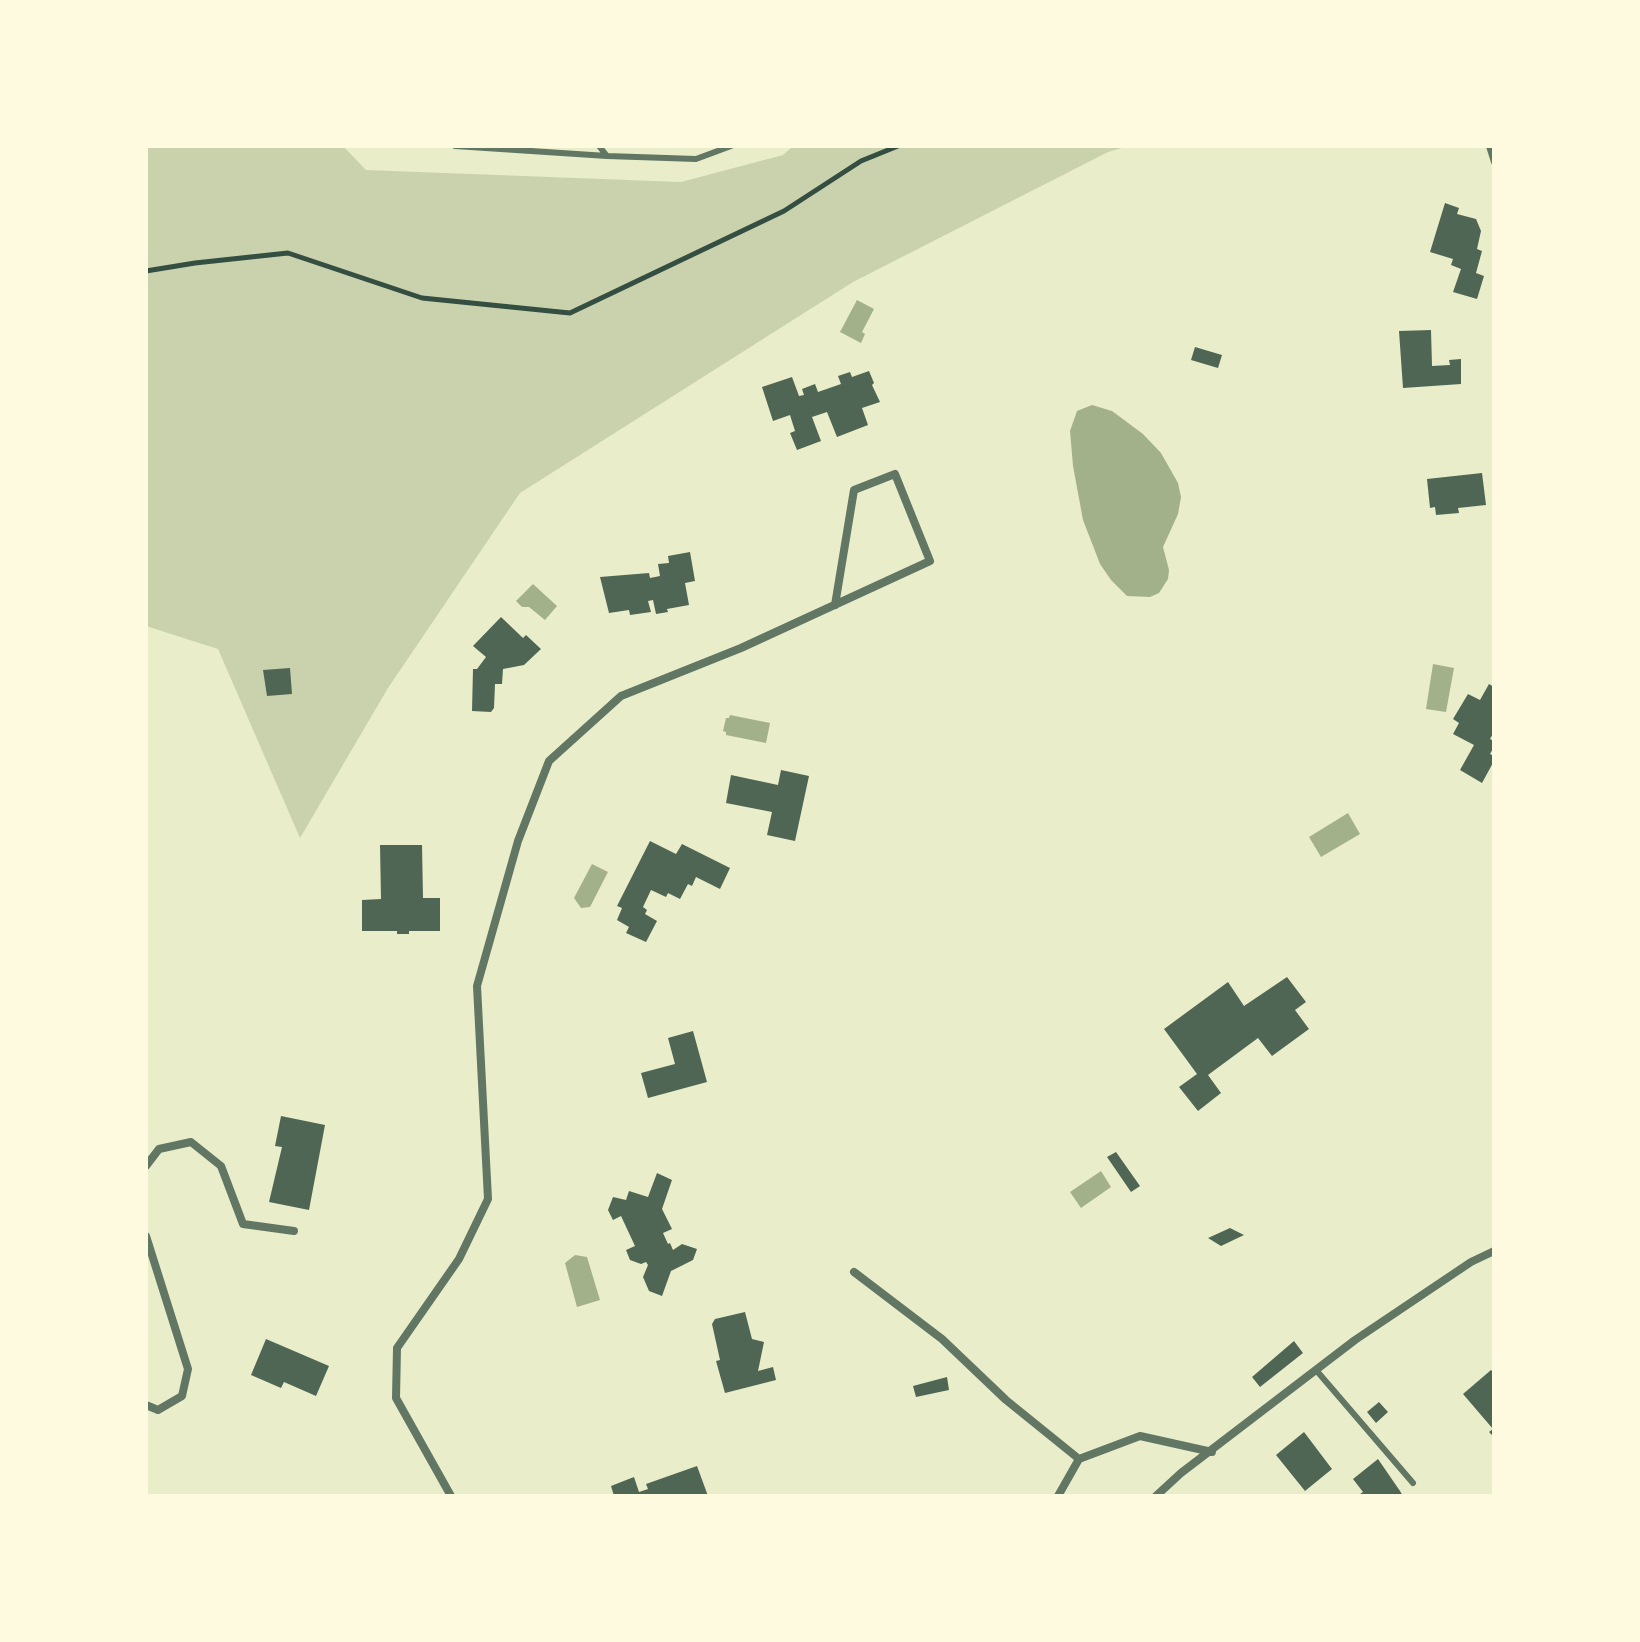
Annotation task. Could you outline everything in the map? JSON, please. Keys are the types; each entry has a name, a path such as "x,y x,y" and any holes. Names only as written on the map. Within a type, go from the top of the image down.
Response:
{"street":[{"path":"451,1496 396,1398 397,1348 459,1259 488,1199 477,986 518,841 549,761 621,696 741,648 835,605 930,561 895,474 854,490 835,605"},
{"path":"146,1166 159,1149 191,1142 221,1166 243,1224 294,1231"},
{"path":"146,1236 188,1369 182,1396 158,1410 146,1405"},
{"path":"1156,1496 1181,1473 1407,1304 1471,1262 1494,1251"},
{"path":"854,1272 942,1339 1006,1400 1079,1459"},
{"path":"1058,1496 1079,1459 1140,1436 1212,1452"}],"lane":[{"path":"455,146 696,159 731,146"},
{"path":"599,146 607,156"},
{"path":"1489,146 1494,162"},
{"path":"1316,1370 1413,1483"}],"path":[{"path":"146,271 288,253 422,298 570,313 784,211 861,161 898,146"}],"shaded area":[{"path":"146,146 343,146 366,170 681,182 783,155 793,146 1129,146 1108,152 853,282 520,493 388,688 300,838 218,649 146,626"},
{"path":"857,300 874,309 862,332 865,334 861,343 840,332"},
{"path":"1092,405 1112,411 1143,434 1161,453 1178,483 1181,497 1178,514 1163,547 1168,579 1159,593 1150,597 1127,596 1111,580 1100,564 1083,520 1070,431 1077,411"},
{"path":"533,584 557,606 545,620 516,601"},
{"path":"1433,664 1454,668 1446,712 1426,709"},
{"path":"730,715 770,723 766,743 726,735 723,731 726,718"},
{"path":"1348,813 1360,834 1321,857 1309,837"},
{"path":"592,864 608,872 590,907 581,908 574,898"},
{"path":"1101,1171 1111,1187 1081,1208 1070,1192"},
{"path":"575,1255 587,1257 600,1300 577,1307 565,1263"}],"building":[{"path":"1445,203 1459,208 1457,214 1476,219 1481,231 1477,249 1482,251 1476,273 1484,276 1477,299 1453,292 1461,269 1451,265 1453,259 1430,252"},
{"path":"1431,330 1432,366 1450,365 1449,360 1461,359 1461,384 1403,388 1399,331"},
{"path":"1195,347 1222,355 1218,368 1191,360"},
{"path":"869,371 880,402 862,408 868,425 837,437 827,412 812,417 821,441 797,450 790,433 795,431 790,415 773,421 762,387 792,377 799,396 804,395 802,389 815,384 818,392 841,384 838,376 850,372 852,377"},
{"path":"1482,473 1486,505 1458,508 1459,513 1436,515 1435,507 1430,508 1427,479"},
{"path":"690,552 695,581 685,583 689,605 656,614 653,600 648,601 651,612 630,615 629,610 609,613 600,577 649,573 650,578 660,576 658,564 669,563 668,556"},
{"path":"501,617 523,638 526,635 541,649 524,665 503,669 502,684 495,684 494,708 491,712 472,711 473,669 477,669 486,657 473,646"},
{"path":"290,668 292,694 267,696 263,670"},
{"path":"1489,684 1494,687 1494,732 1490,739 1494,741 1494,747 1490,754 1494,756 1494,761 1482,783 1460,770 1474,745 1453,734 1459,723 1453,719 1468,694 1480,700"},
{"path":"781,770 809,776 795,841 767,835 772,812 726,803 731,775 778,785"},
{"path":"650,841 676,854 682,844 730,868 720,889 696,877 680,899 651,890 643,907 647,910 645,914 657,921 646,942 626,933 629,927 617,920 622,908 617,906"},
{"path":"380,845 422,845 423,898 440,898 440,931 397,934 397,931 362,931 362,900 381,899"},
{"path":"1287,977 1306,1002 1295,1010 1309,1029 1272,1056 1258,1038 1208,1075 1221,1093 1198,1111 1179,1087 1197,1074 1164,1029 1228,982 1244,1006"},
{"path":"693,1031 707,1082 648,1098 641,1073 675,1064 668,1038"},
{"path":"281,1116 325,1125 309,1210 269,1202 282,1147 275,1146"},
{"path":"1116,1152 1140,1186 1131,1192 1107,1157"},
{"path":"657,1173 672,1180 662,1209 672,1229 663,1233 668,1244 673,1250 682,1244 697,1249 693,1260 671,1271 662,1296 649,1291 643,1277 648,1265 630,1260 626,1250 635,1246 621,1216 613,1220 608,1210 613,1197 626,1200 629,1191 648,1197"},
{"path":"1230,1228 1244,1235 1221,1246 1208,1238"},
{"path":"745,1312 752,1339 764,1342 758,1371 773,1367 776,1380 725,1393 716,1361 720,1360 712,1324 715,1319"},
{"path":"266,1339 329,1366 316,1396 284,1382 281,1388 251,1375"},
{"path":"1294,1341 1303,1353 1260,1387 1252,1377"},
{"path":"1491,1370 1494,1373 1494,1437 1489,1432 1493,1429 1463,1394"},
{"path":"947,1377 949,1390 916,1397 913,1386"},
{"path":"1379,1402 1388,1412 1376,1423 1367,1412"},
{"path":"1304,1432 1332,1469 1305,1491 1276,1455"},
{"path":"1378,1459 1403,1496 1357,1496 1363,1492 1353,1479"},
{"path":"697,1466 708,1496 614,1496 611,1486 634,1477 639,1492 648,1489 646,1484"}]}
